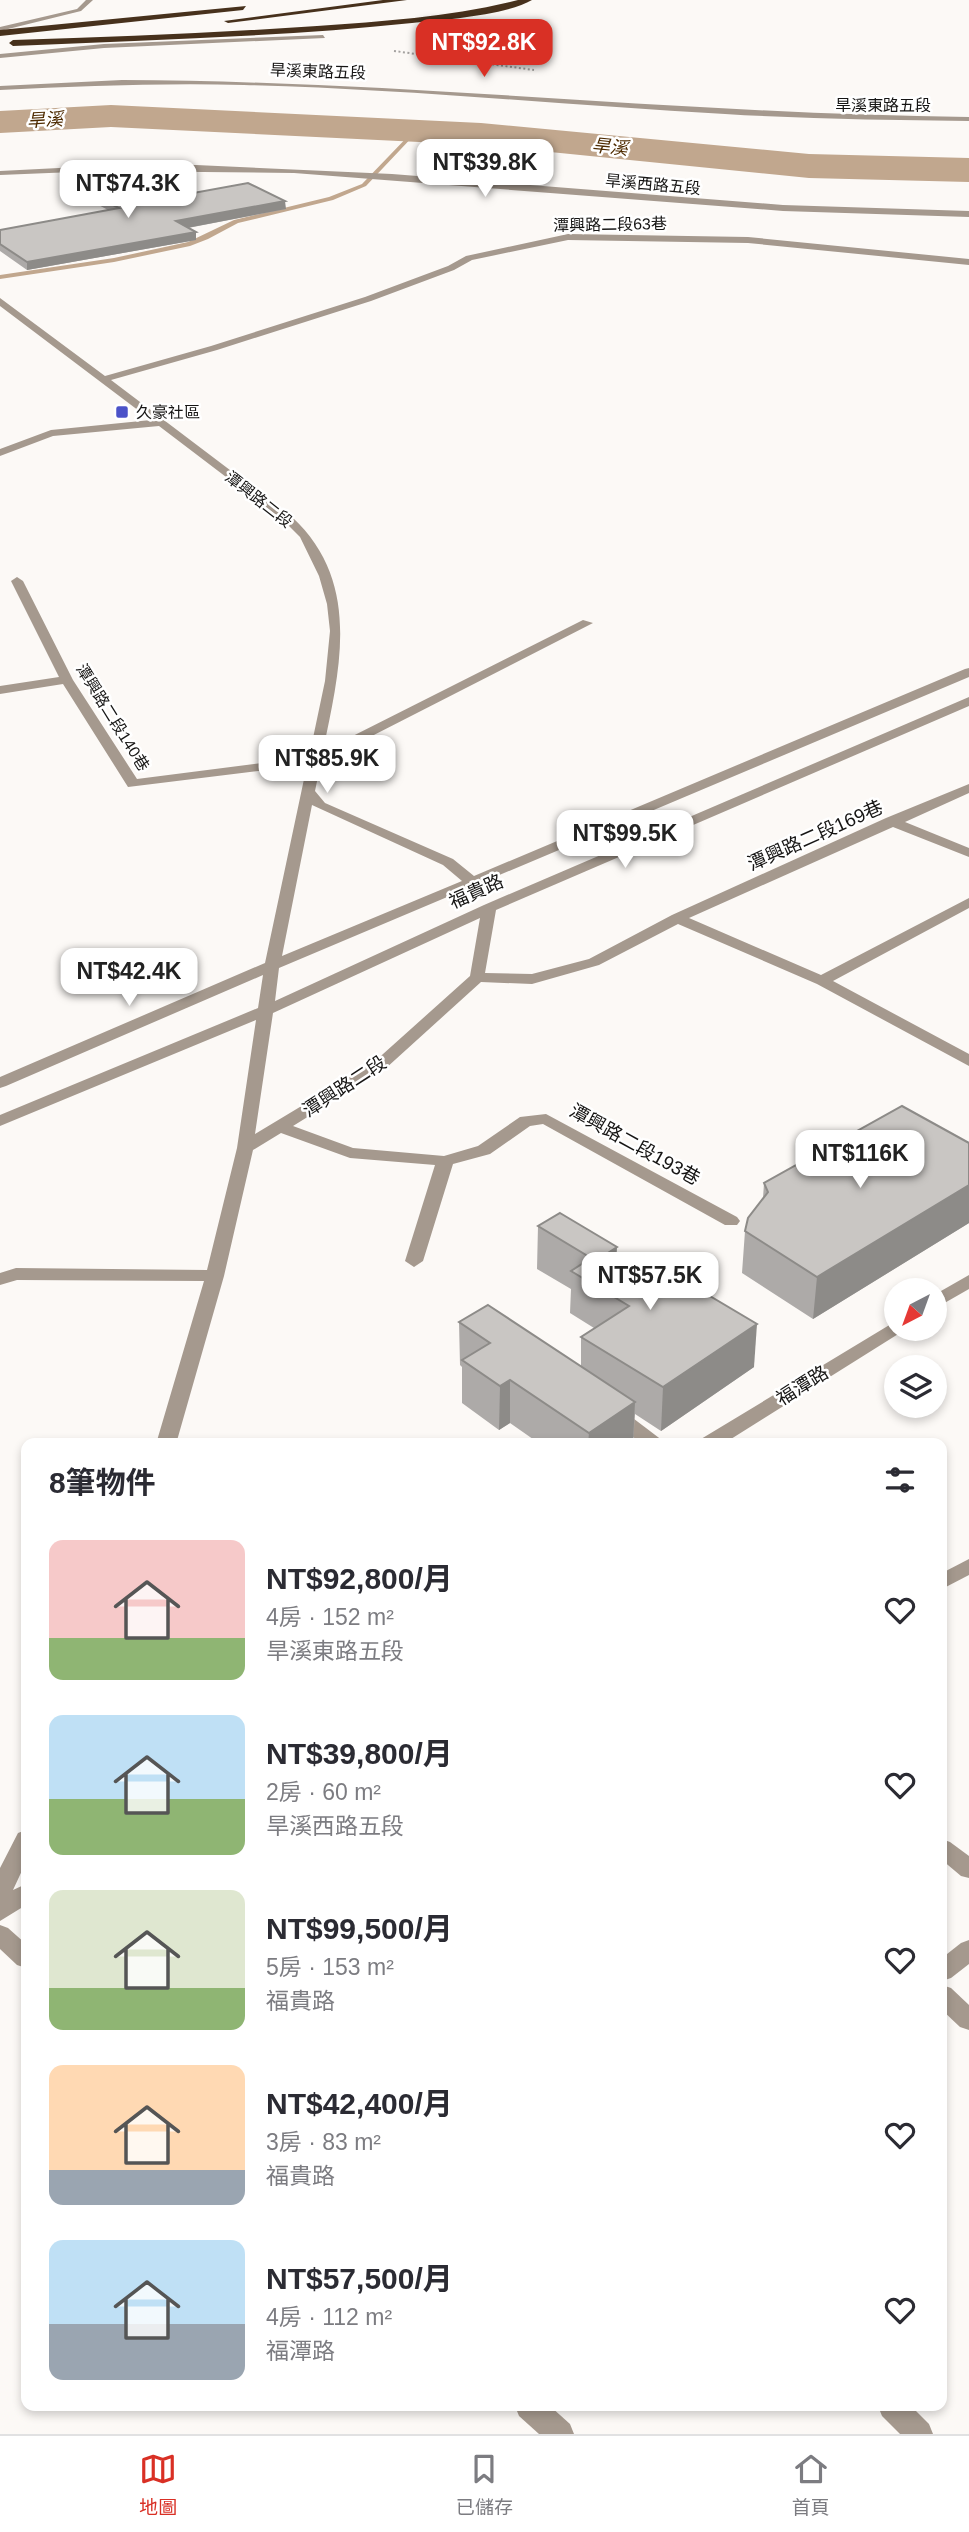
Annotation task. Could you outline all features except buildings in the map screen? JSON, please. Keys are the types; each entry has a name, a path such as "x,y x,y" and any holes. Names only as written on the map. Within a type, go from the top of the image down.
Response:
{"highway":[{"path":"52,28 230,0"},
{"path":"222,22 403,0"},
{"path":"13,43 195,36 418,21 467,14 528,0"},
{"path":"0,31 249,7"},
{"path":"0,44 196,25"}],"street":[{"path":"0,31 79,10 90,0"},
{"path":"0,56 104,46 323,37"},
{"name":"旱溪東路五段","path":"0,88 96,83 276,83 407,88 817,118 969,119"},
{"name":"旱溪西路五段","path":"0,173 141,166 245,167 788,208 969,214"},
{"name":"潭興路二段63巷","path":"104,380 368,299 451,268 469,258 568,237 748,240 969,261"},
{"name":"潭興路二段","path":"0,300 158,423 288,519 304,535 325,576 333,604 336,631 331,681 310,794 272,966 245,1148 215,1276 168,1438"},
{"path":"0,453 51,433 158,423"},
{"name":"潭興路二段140巷","path":"17,581 67,680 133,784 315,760"},
{"path":"315,760 587,623"},
{"name":"福貴路","path":"0,1083 969,673"},
{"path":"0,690 67,680"},
{"name":"福貴路","path":"0,1121 267,1010 489,908 760,794 969,701"},
{"name":"潭興路二段169巷","path":"477,978 532,979 594,962 677,918 969,788"},
{"path":"310,794 320,806 448,862 473,882"},
{"path":"891,821 969,853"},
{"path":"822,981 969,902"},
{"path":"477,978 489,908"},
{"path":"954,911 969,918"},
{"path":"677,918 822,981 969,1061"},
{"name":"潭興路二段","path":"245,1148 379,1066 477,978"},
{"name":"潭興路二段193巷","path":"279,1127 350,1153 444,1161 484,1150 526,1121 546,1119 731,1221"},
{"path":"414,1261 444,1161"},
{"path":"0,1279 16,1274 215,1276"},
{"path":"947,1295 969,1281"},
{"name":"福潭路","path":"718,1438 884,1334"},
{"path":"602,1406 648,1438"},
{"path":"947,1579 969,1566"},
{"path":"0,1892 21,1849"},
{"path":"947,1852 969,1869"},
{"path":"0,1911 21,1896"},
{"path":"0,1935 21,1954"},
{"path":"947,1967 969,1950"},
{"path":"947,2000 969,2020"},
{"path":"535,2411 560,2434"},
{"path":"897,2411 919,2434"}],"waterway":[{"name":"旱溪","path":"0,122 111,116 481,134 809,166 969,170"},
{"path":"0,277 114,260 190,244 236,221 331,199 364,185 415,131"}],"place":[{"name":"久豪社區","path":"122,412"}]}
